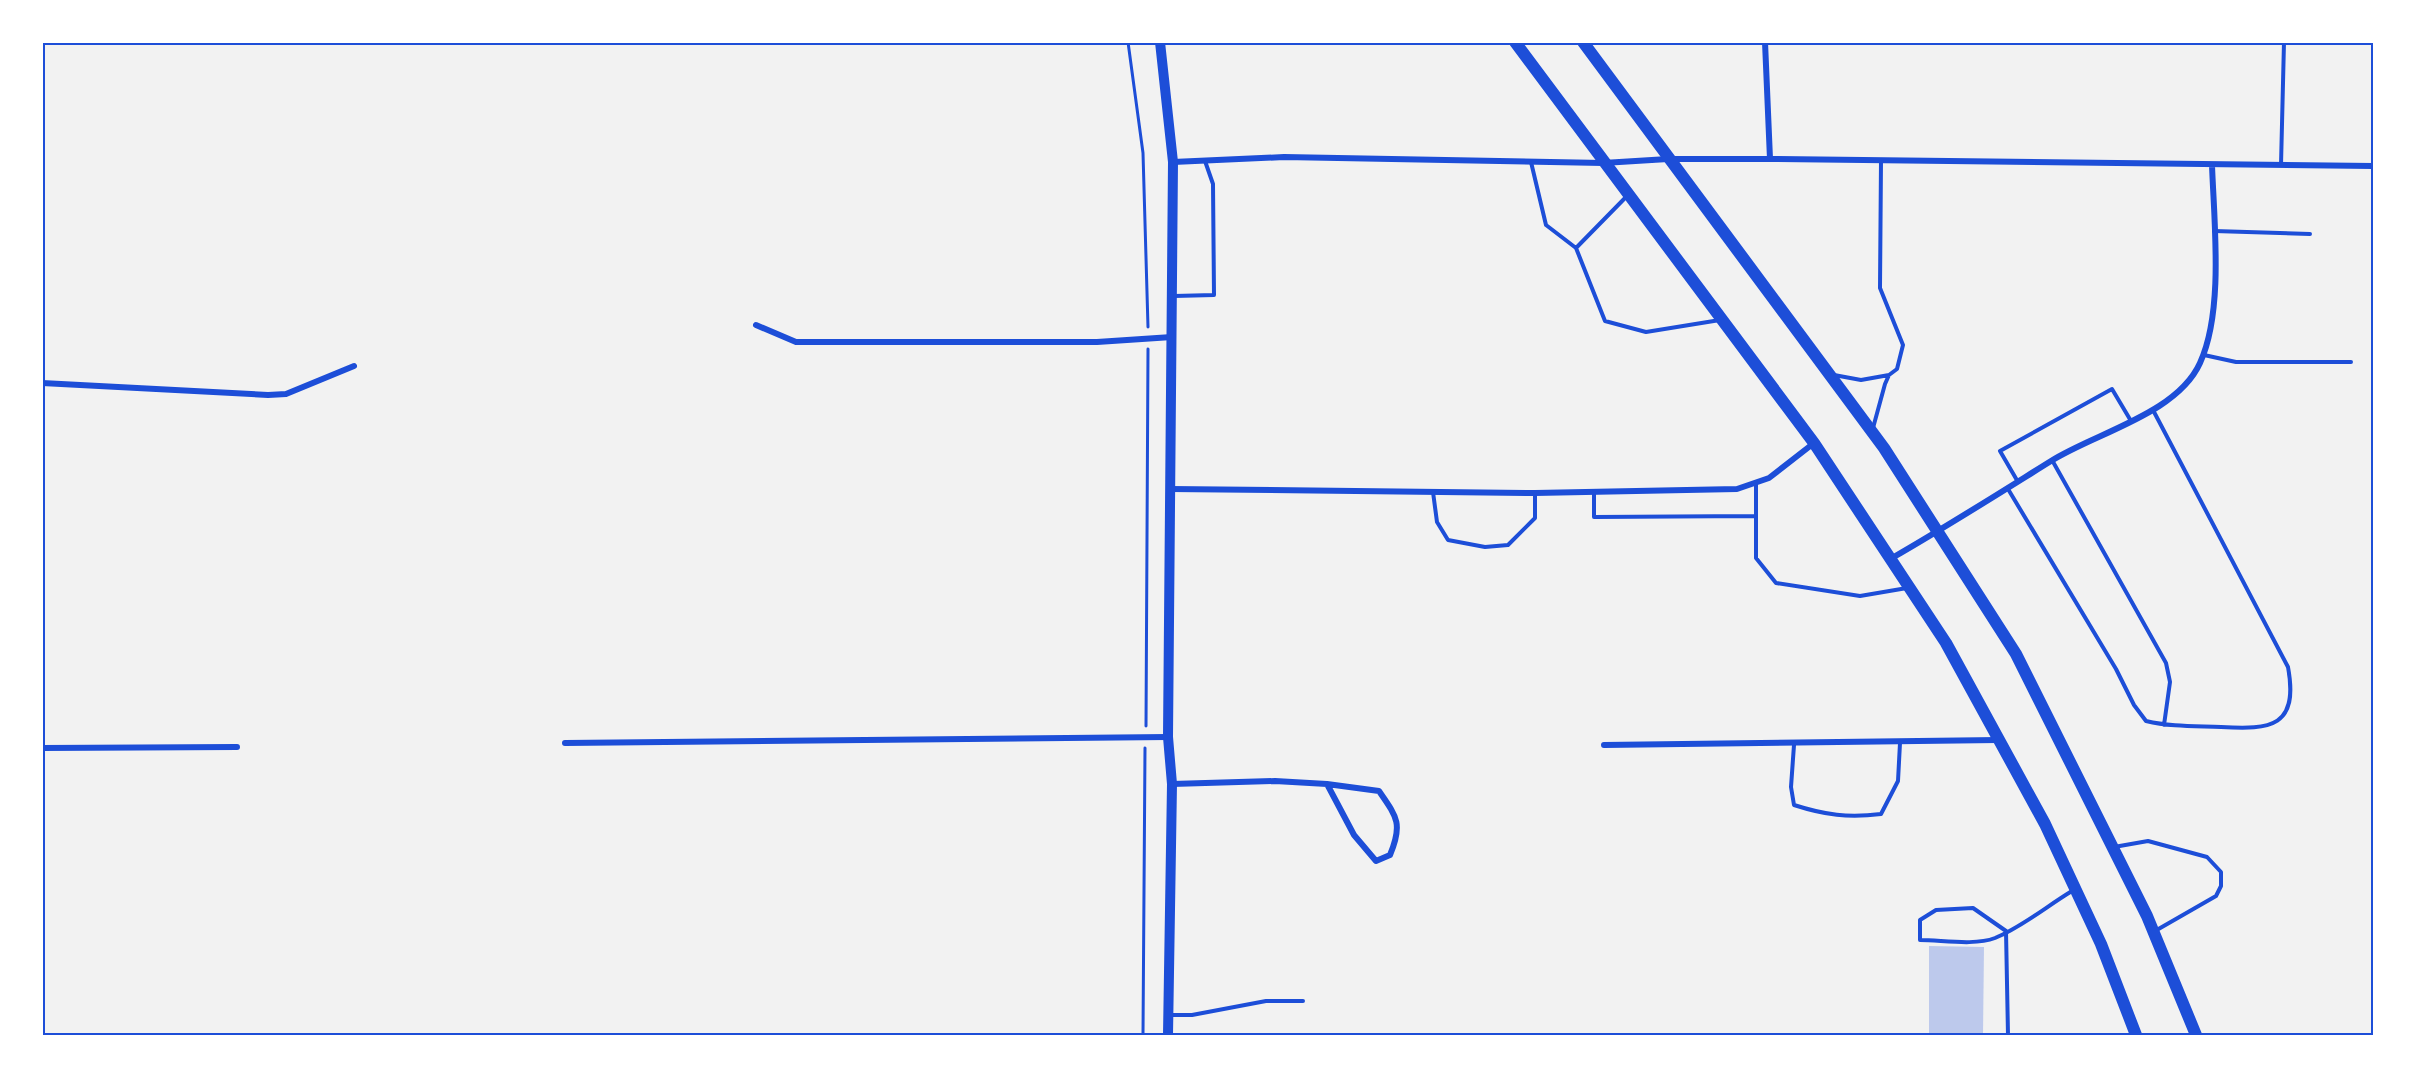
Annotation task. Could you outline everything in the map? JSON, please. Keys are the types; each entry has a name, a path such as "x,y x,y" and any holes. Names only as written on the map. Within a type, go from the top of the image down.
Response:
{"main road":[{"path":"1160,42 1173,162 1174,296 1168,737 1172,784 1168,1035"},
{"path":"1515,42 1814,443 1911,587 1946,643 2045,824 2101,944 2136,1035"},
{"path":"1583,42 1872,433 1939,531 2016,654 2114,847 2154,932 2196,1035"}],"street":[{"path":"1766,42 1770,159"},
{"path":"1173,162 1284,157 1603,163 1668,159 1770,159 2373,166"},
{"path":"1892,558 2008,489 2052,459 2153,410 2186,384 2204,355 2211,321 2214,231 2212,165"},
{"path":"756,325 796,342 1097,342 1172,337"},
{"path":"42,383 268,395 286,394 354,366"},
{"path":"1170,489 1535,493 1737,489 1769,478 1814,443"},
{"path":"566,743 1168,737"},
{"path":"1604,745 1794,745 1999,740"},
{"path":"42,748 237,747"},
{"path":"1172,784 1275,781 1327,784 1379,791 1398,819 1397,839 1390,855 1376,861 1354,835 1327,784"}],"lane":[{"path":"2281,166 2284,42"},
{"path":"1174,296 1214,295 1213,184 1205,161"},
{"path":"1828,374 1861,380 1889,375 1897,369 1902,345 1880,288 1881,161"},
{"path":"1531,162 1546,225 1576,248 1605,321 1646,333 1721,320"},
{"path":"1576,248 1628,195"},
{"path":"2214,231 2310,234"},
{"path":"2204,355 2236,362 2351,362"},
{"path":"1872,433 1874,419 1889,375"},
{"path":"2019,482 2000,451 2112,389 2131,421"},
{"path":"2008,489 2116,669 2134,705 2146,721 2164,725 2259,729 2277,722 2289,706 2292,686 2288,667 2153,410"},
{"path":"2052,459 2166,663 2170,682 2164,725"},
{"path":"1756,482 1756,558 1776,583 1860,596 1911,587"},
{"path":"1433,492 1437,522 1448,540 1485,548 1508,545 1525,531 1535,518 1535,493"},
{"path":"1594,492 1594,517 1756,516"},
{"path":"1794,745 1791,787 1794,805 1825,815 1863,816 1881,814 1898,781 1900,743"},
{"path":"2114,847 2148,841 2207,857 2221,872 2221,886 2216,896 2154,932"},
{"path":"2006,931 1973,908 1936,910 1920,920 1920,940 1994,938 2006,931 2075,889"},
{"path":"2006,931 2008,1035"},
{"path":"1168,1015 1192,1016 1266,1001 1303,1001"}],"path":[{"path":"1128,42 1143,153 1148,339 1143,1035"}],"building":[{"path":"1929,946 1984,947 1983,1035 1929,1035"}]}
